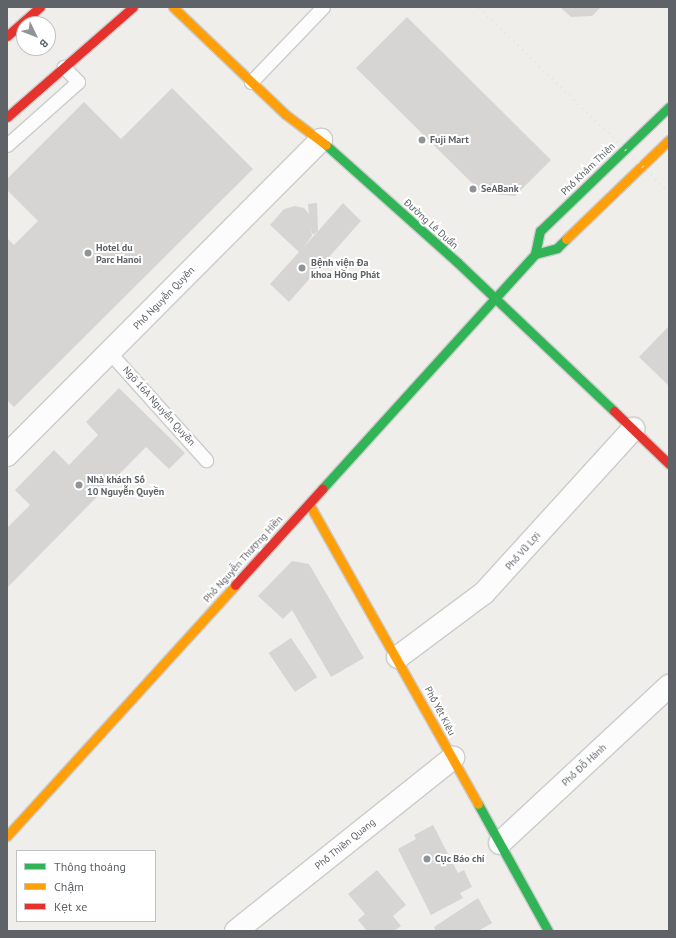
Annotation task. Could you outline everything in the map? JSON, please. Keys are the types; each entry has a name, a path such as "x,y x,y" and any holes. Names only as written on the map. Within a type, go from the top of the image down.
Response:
{"street":[{"path":"7,36 40,7"},
{"path":"7,117 133,7"},
{"name":"Đường Lê Duẩn","path":"173,7 285,114 321,140 495,297 669,464"},
{"name":"Phố Khâm Thiên","path":"536,254 540,231 669,107"},
{"name":"Phố Nguyễn Quyền","path":"7,455 321,140"},
{"path":"495,297 536,254 557,248 669,140"},
{"name":"Phố Nguyễn Thượng Hiền","path":"7,836 495,297"},
{"name":"Phố Vũ Lợi","path":"398,657 484,593 633,429"},
{"name":"Phố Yết Kiêu","path":"309,504 398,657 548,931"},
{"name":"Phố Đỗ Hành","path":"500,843 669,686"},
{"name":"Phố Thiền Quang","path":"236,931 453,758"}],"lane":[{"path":"251,82 323,7"},
{"path":"7,145 78,82 64,67"},
{"name":"Ngõ 16A Nguyễn Quyền","path":"110,353 206,460"}],"building":[{"path":"560,7 601,7 592,16 571,17"},
{"path":"407,17 551,160 515,196 482,193 356,68"},
{"name":"Hotel du Parc Hanoi","path":"172,88 253,169 14,407 7,400 7,238 14,245 38,221 7,190 7,179 84,102 121,139"},
{"name":"Bệnh viện Đa khoa Hồng Phát","path":"317,203 318,231 313,235 311,230 312,236 303,248 343,203 361,221 289,302 270,284 299,252 270,225 284,209 295,206 304,208 309,214 308,204"},
{"path":"669,326 669,386 639,357"},
{"name":"Nhà khách Số 10 Nguyễn Quyền","path":"119,388 185,453 169,469 146,447 7,588 7,528 30,505 15,490 54,450 69,465 98,435 86,422"},
{"path":"292,561 309,564 364,658 331,677 292,610 283,619 258,596"},
{"path":"291,638 317,677 295,692 269,653"},
{"name":"Cục Báo chí","path":"433,825 458,873 464,870 472,887 460,893 463,898 431,915 398,849 416,839 414,835"},
{"path":"377,870 406,905 393,916 401,926 394,931 367,931 358,920 365,914 348,894"},
{"path":"478,898 492,923 478,931 436,931 434,927"}],"railway":[{"path":"479,7 669,192"}],"traffic: fast":[{"path":"535,254 540,231 669,107"},
{"path":"326,145 458,263 614,411"},
{"path":"322,489 535,254 557,248 566,239"},
{"path":"478,804 548,931"}],"traffic: slow":[{"path":"173,7 285,114 326,145"},
{"path":"566,239 669,140"},
{"path":"309,504 478,804"},
{"path":"7,836 235,585"}],"traffic: jam":[{"path":"7,36 40,7"},
{"path":"7,117 133,7"},
{"path":"614,411 669,464"},
{"path":"235,585 322,489"}],"place":[{"name":"Fuji Mart","path":"422,140"},
{"name":"SeABank","path":"473,189"},
{"name":"Hotel du Parc Hanoi","path":"88,253"},
{"name":"Bệnh viện Đa khoa Hồng Phát","path":"302,268"},
{"name":"Nhà khách Số 10 Nguyễn Quyền","path":"79,485"},
{"name":"Cục Báo chí","path":"427,859"}]}
